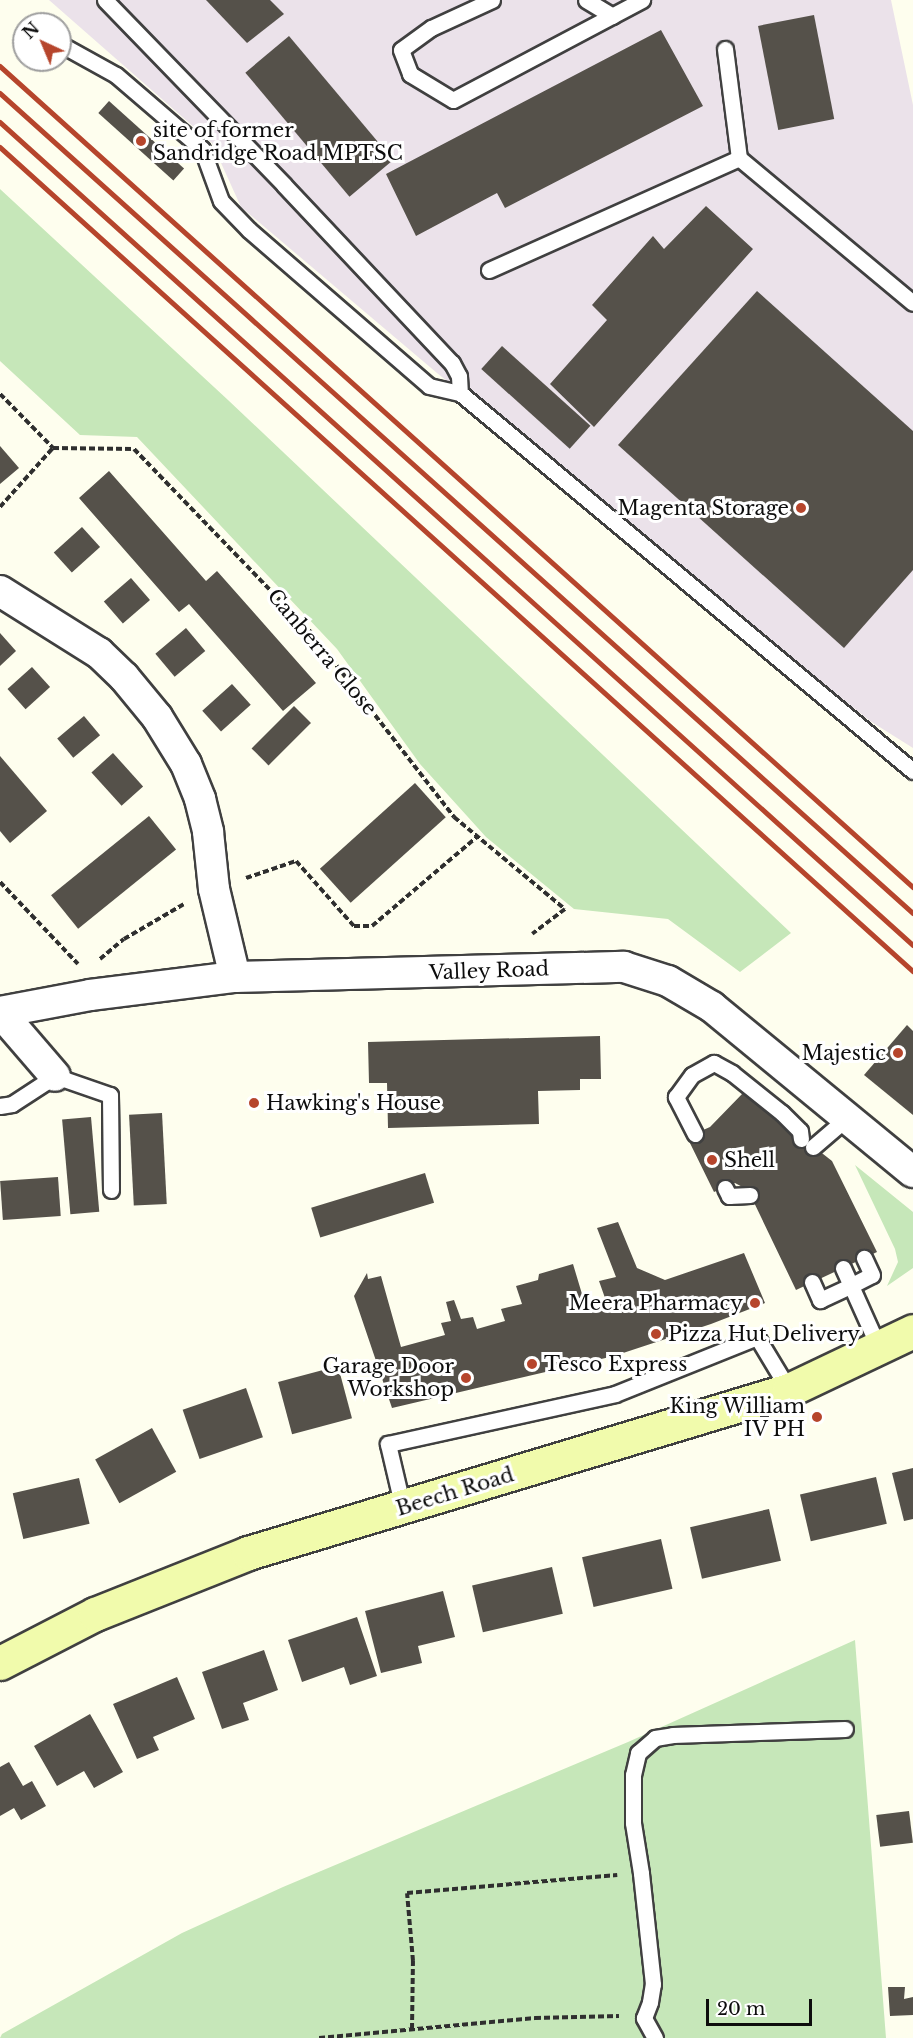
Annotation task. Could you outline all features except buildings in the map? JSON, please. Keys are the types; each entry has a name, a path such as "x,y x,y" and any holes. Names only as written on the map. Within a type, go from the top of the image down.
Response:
{"street":[{"path":"0,591 99,653 124,677 158,717 186,764 200,799 208,832 214,888 236,977"},
{"name":"Valley Road","path":"0,1012 88,983 236,977 527,971 585,967 624,968 668,981 712,1007 913,1172"},
{"path":"0,1012 55,1076"},
{"name":"Beech Road","path":"0,1663 95,1614 248,1553 789,1390 913,1331"}],"lane":[{"path":"105,0 284,184 452,363 459,376 460,393"},
{"path":"492,0 431,28 401,50 410,74 453,100 642,0"},
{"path":"586,0 613,16"},
{"path":"725,49 739,158 913,303"},
{"path":"72,51 116,75 202,149 221,201 249,230 429,386 460,393 913,771"},
{"path":"489,270 739,158"},
{"path":"695,1134 676,1097 692,1075 714,1063 732,1073 782,1113 800,1131 807,1143 848,1117"},
{"path":"0,1106 12,1104 55,1076 110,1095 111,1190"},
{"path":"725,1188 729,1196 750,1195"},
{"path":"812,1282 820,1299 852,1286 872,1275 864,1258"},
{"path":"843,1268 879,1348"},
{"path":"403,1508 388,1444 615,1394 757,1337 789,1390"},
{"path":"655,2038 644,2018 653,1984 633,1823 633,1775 638,1753 656,1738 706,1733 845,1729"}],"path":[{"path":"0,394 53,448 0,507"},
{"name":"Canberra Close","path":"53,448 134,449 309,630 454,817 565,909 531,935 527,971"},
{"path":"0,882 88,983 124,939 214,888 296,861 354,926 372,926 478,836"},
{"path":"412,2030 413,1961 407,1893 641,1873"},
{"path":"319,2038 535,2018 612,2015 644,2018"}],"shaded area":[{"path":"49,0 891,0 913,105 913,748 870,721 437,373 241,207 212,143 72,20 72,12 63,12"}],"green space":[{"path":"0,189 228,400 791,933 740,972 668,919 574,909 486,837 420,764 337,649 137,437 80,435 0,361"},
{"path":"855,1165 913,1212 913,1268 887,1286 898,1262 895,1249"},
{"path":"855,1640 886,2038 0,2038 2,2034 182,1933 283,1887 628,1742"}],"railway":[{"path":"0,66 913,887"},
{"path":"0,93 913,913"},
{"path":"0,122 913,945"},
{"path":"0,147 913,971"}],"place":[{"name":"site of former Sandridge Road MPTSC","path":"141,141"},
{"name":"Magenta Storage","path":"801,508"},
{"name":"Majestic","path":"898,1053"},
{"name":"Hawking's House","path":"254,1103"},
{"name":"Shell","path":"712,1160"},
{"name":"Meera Pharmacy","path":"755,1303"},
{"name":"Pizza Hut Delivery","path":"656,1334"},
{"name":"Tesco Express","path":"532,1364"},
{"name":"Garage Door Workshop","path":"466,1378"},
{"name":"King William IV PH","path":"817,1417"}]}
